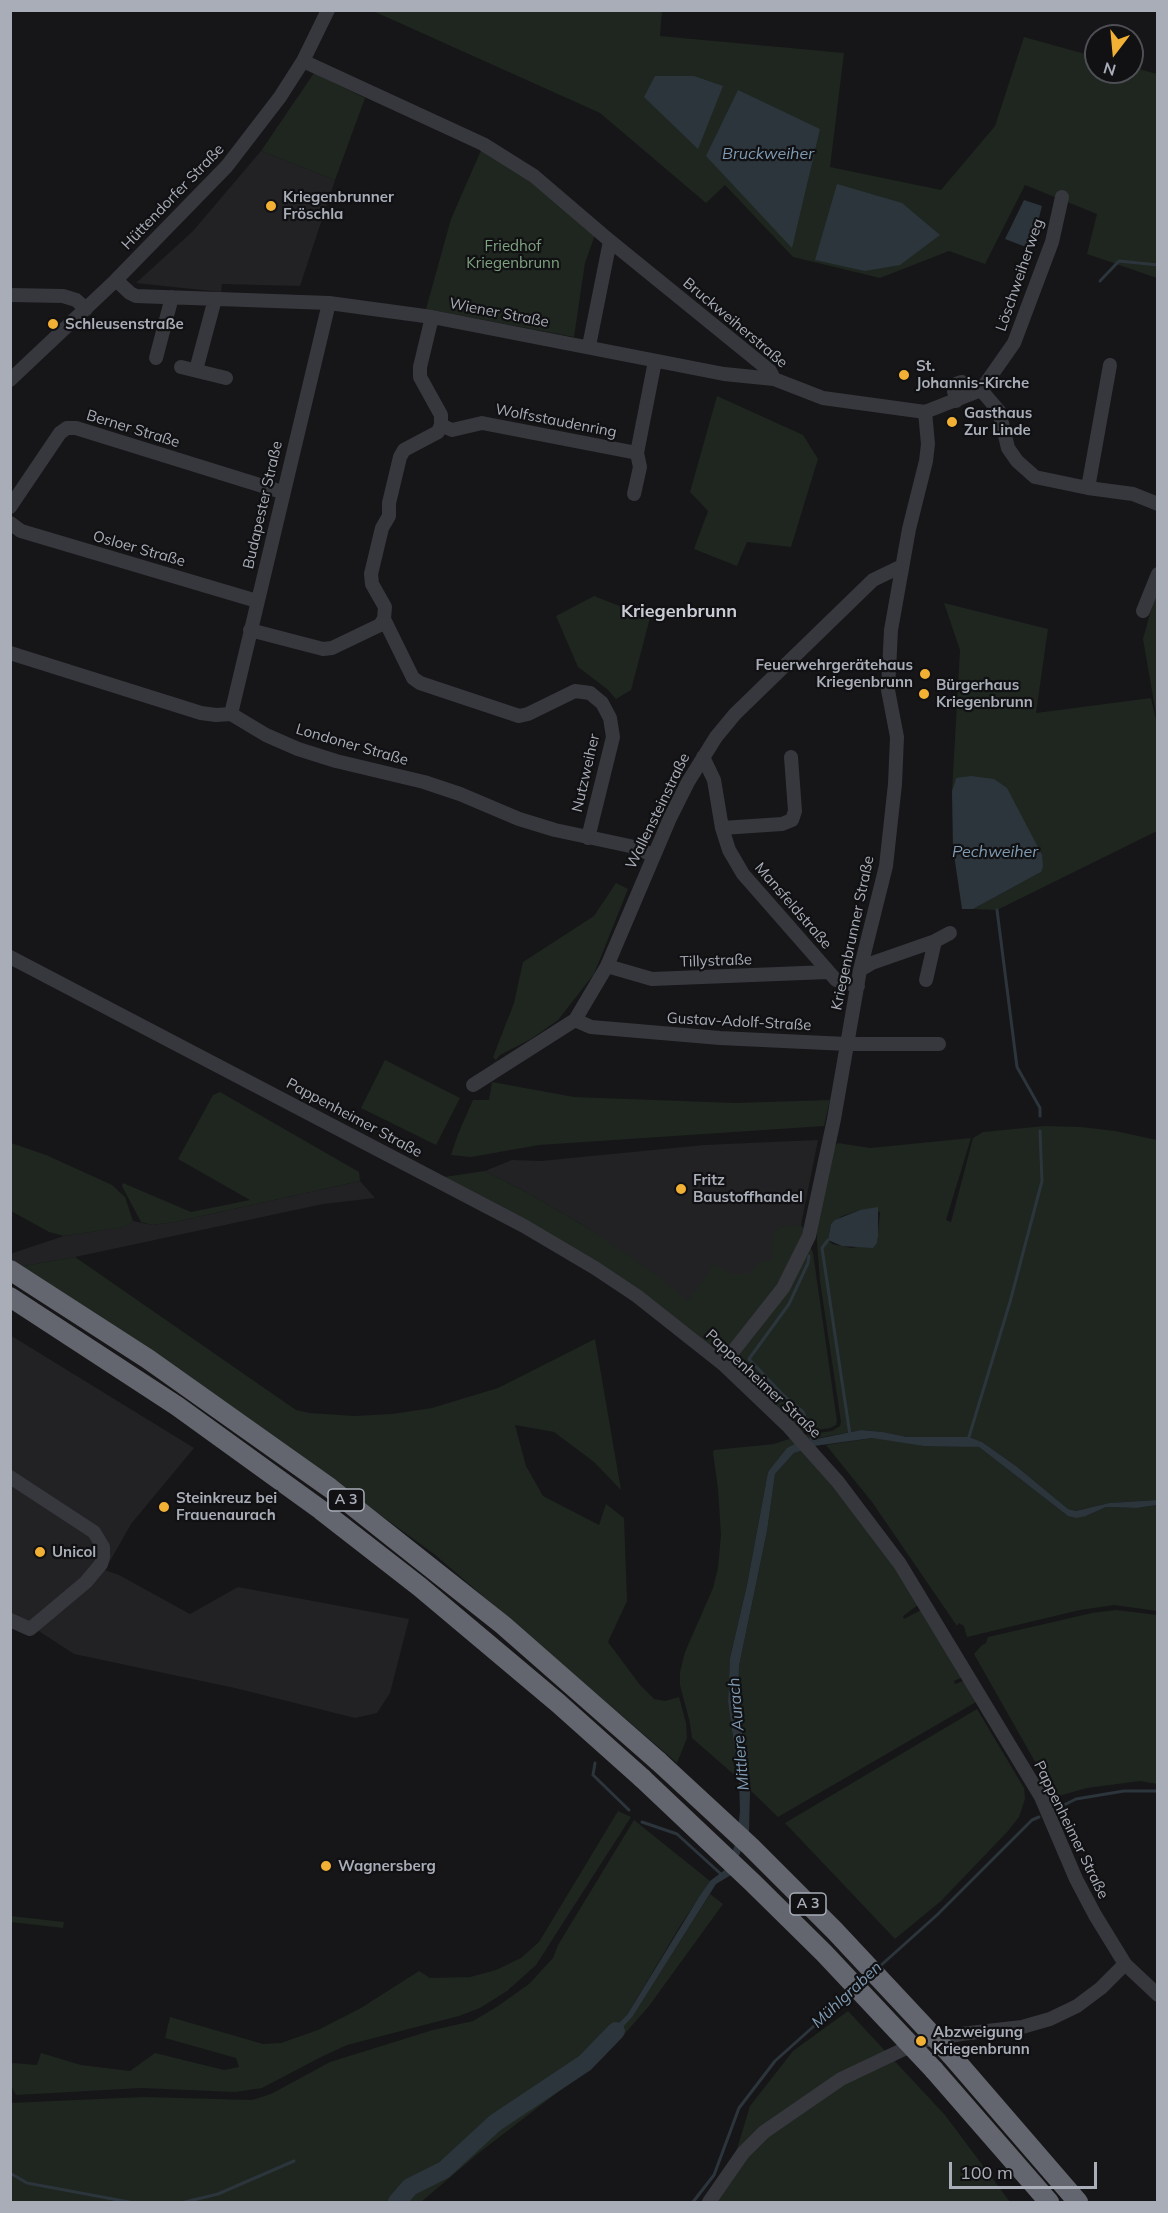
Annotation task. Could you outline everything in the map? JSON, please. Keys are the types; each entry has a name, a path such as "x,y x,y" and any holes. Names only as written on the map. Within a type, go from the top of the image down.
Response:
{"highway":[{"name":"A 3","path":"10,1269 148,1359 330,1488 503,1625 658,1761 750,1846 835,1931 951,2055 1078,2202"},
{"name":"A 3","path":"10,1297 168,1400 321,1510 447,1610 558,1703 642,1778 824,1953 934,2070 1049,2202"}],"street":[{"name":"Hüttendorfer Straße","path":"10,380 116,280 227,166 280,97 303,61 328,10"},
{"name":"Bruckweiherstraße","path":"303,61 483,144 534,176 770,371 774,379 823,398 925,412"},
{"name":"Löschweiherweg","path":"980,391 1014,343 1052,242 1062,197"},
{"path":"589,346 610,241"},
{"name":"Wiener Straße","path":"116,280 136,296 329,303 432,317 724,374 774,379"},
{"path":"10,295 63,296 76,300 86,309"},
{"path":"156,358 172,297"},
{"path":"196,370 215,299"},
{"name":"Budapester Straße","path":"231,714 282,492 329,303"},
{"path":"250,630 323,649 332,648 380,625 384,619 385,607 372,584 371,574 382,528 389,516 389,503 400,457 404,450 438,432 441,425 441,415 420,377 420,367 432,317"},
{"path":"634,494 640,466 637,453 655,361"},
{"path":"1088,488 1110,365"},
{"path":"181,367 226,378"},
{"path":"925,412 956,401 954,391 956,384 962,382 980,391 999,411 1008,448 1017,461 1035,477 1133,494 1158,504"},
{"name":"Kriegenbrunner Straße","path":"723,1364 783,1287 809,1236 834,1119 860,970 886,866 895,784 897,737 888,690 888,658 902,566 926,461 928,444 925,412"},
{"name":"Wolfsstaudenring","path":"441,425 452,430 482,423 637,453"},
{"name":"Berner Straße","path":"10,507 60,433 67,428 282,492"},
{"name":"Osloer Straße","path":"11,524 21,531 257,601"},
{"name":"Wallensteinstraße","path":"473,1084 575,1020 607,966 653,855 688,782 716,737 735,714 873,580 902,566"},
{"path":"1143,611 1158,574"},
{"name":"Nutzweiher","path":"384,619 413,678 420,683 519,716 528,714 572,692 584,692 594,696 605,708 613,731 588,838"},
{"name":"Londoner Straße","path":"10,653 201,713 231,714 266,735 336,762 424,782 460,794 519,819 588,838 630,846 653,855"},
{"path":"722,828 782,824 792,820 795,811 791,756"},
{"name":"Mansfeldstraße","path":"703,757 714,780 722,828 729,850 743,874 836,980 858,986"},
{"path":"860,970 872,963 935,941 950,933"},
{"path":"926,980 935,941"},
{"name":"Pappenheimer Straße","path":"10,957 524,1226 595,1268 668,1319 723,1364 789,1427 838,1482 900,1564 1041,1797 1076,1879 1095,1915 1125,1964 1158,1995"},
{"name":"Tillystraße","path":"607,966 652,979 828,972"},
{"name":"Gustav-Adolf-Straße","path":"575,1020 591,1027 625,1031 847,1044 939,1044"},
{"path":"10,1477 94,1532 103,1547 101,1564 86,1582 30,1629 10,1620"},
{"path":"709,2202 742,2153 764,2132 841,2079 921,2041 1022,2027 1050,2019 1077,2006 1101,1988 1125,1964"}],"shaded area":[{"name":"Kriegenbrunner Fröschla","path":"261,151 335,180 300,286 222,284 221,292 136,283 193,231"},
{"path":"818,1140 798,1240 722,1329 588,1228 485,1171 512,1160 541,1161 704,1145"},
{"path":"360,1181 375,1198 323,1204 75,1257 18,1267 11,1262 10,1254 64,1236 124,1227 133,1221 152,1225 175,1222"},
{"path":"10,1335 194,1448 131,1524 105,1570 119,1575 190,1614 238,1587 409,1619 390,1693 377,1713 355,1718 235,1688 74,1654 11,1613"}],"green space":[{"path":"373,11 662,11 660,36 844,53 830,167 941,190 995,126 1024,37 1084,54 1084,84 1144,84 1144,70 1157,74 1157,278 1087,254 1097,214 1025,185 985,264 949,251 880,278 793,257 725,185 706,203 600,113"},
{"path":"314,73 365,98 335,180 261,151"},
{"name":"Friedhof Kriegenbrunn","path":"482,148 531,181 595,235 585,263 574,337 426,309 451,219"},
{"path":"717,396 803,435 818,459 791,547 747,542 737,566 694,549 708,511 690,492"},
{"path":"1157,588 1157,720 1143,639"},
{"path":"594,596 650,618 631,690 616,699 607,689 578,667 556,616"},
{"path":"944,603 1048,629 1036,713 1151,698 1158,728 1157,831 997,910 973,909 1041,872 956,778 952,791 960,650"},
{"path":"616,883 628,889 594,974 558,1020 531,1039 500,1055 496,1060 493,1057 514,1003 523,962 594,916"},
{"path":"385,1060 460,1098 436,1145 361,1108"},
{"path":"492,1082 574,1097 735,1103 830,1100 824,1126 539,1145 471,1157 451,1155 473,1100 489,1100"},
{"path":"220,1092 359,1172 360,1181 175,1222 152,1225 141,1222 122,1186 123,1183 191,1212 250,1200 178,1159 213,1095"},
{"path":"1045,1126 1081,1127 1157,1140 1157,1500 1109,1503 1076,1511 1068,1509 1016,1466 982,1442 969,1437 907,1437 861,1430 808,1440 804,1435 832,1431 840,1426 841,1422 820,1281 817,1241 817,1221 833,1147 838,1143 870,1148 971,1138 946,1220 951,1222 973,1138 983,1132","holes":["860,1210 880,1212 877,1243 852,1248 832,1244 828,1240 831,1224 842,1216"]},
{"path":"11,1143 46,1155 112,1185 125,1197 133,1221 125,1227 64,1236 49,1232 11,1211"},
{"path":"485,1171 588,1228 648,1269 688,1301 714,1264 731,1274 748,1274 759,1262 772,1260 774,1232 781,1227 801,1225 804,1229 799,1247 783,1281 728,1348 713,1349 444,1177"},
{"path":"809,1247 813,1253 837,1421 836,1425 830,1428 801,1432 739,1371 735,1360 737,1351"},
{"path":"75,1257 296,1410 310,1413 354,1416 392,1414 432,1408 498,1388 595,1339 621,1490 594,1462 554,1432 515,1425 526,1466 543,1496 599,1525 606,1504 624,1518 627,1601 608,1642 640,1685 654,1699 665,1701 679,1697 686,1723 687,1738 677,1763 434,1554 232,1407 18,1267"},
{"path":"792,1438 797,1443 768,1472 747,1585 730,1658 728,1702 739,1779 692,1738 680,1685 680,1672 685,1652 713,1588 718,1568 721,1535 713,1452 714,1450 774,1444"},
{"path":"872,1438 979,1447 1068,1516 1086,1516 1106,1507 1137,1508 1157,1505 1157,1611 1114,1605 1080,1610 967,1637 964,1626 959,1623 957,1626 872,1502 826,1445"},
{"path":"802,1449 861,1519 918,1601 918,1605 903,1616 904,1619 921,1610 962,1673 961,1678 954,1681 955,1684 968,1682 977,1699 976,1702 778,1817 750,1790 738,1698 739,1666 767,1531 775,1474 794,1453"},
{"path":"1116,1610 1157,1615 1157,1784 1140,1781 1087,1788 1055,1797 974,1654 986,1643 988,1637 1092,1613"},
{"path":"977,1709 1024,1788 1025,1799 1019,1817 941,1901 895,1939 785,1823"},
{"path":"618,1811 631,1817 536,1965 507,1991 480,2008 459,2016 347,2045 262,2088 235,2092 141,2088 16,2095 11,2086 12,2063 37,2065 41,2053 81,2065 130,2071 155,2053 224,2070 239,2067 236,2058 165,2038 170,2017 263,2044 281,2043 318,2030 361,2008 419,1971 430,1978 470,1977 496,1970 521,1958 539,1942"},
{"path":"634,1820 710,1881 680,1926 627,2015 597,2044 633,2016 710,1894 723,1904 649,2006 621,2038 593,2065 480,2152 421,2202 11,2202 10,2103 144,2097 252,2100 271,2094 330,2062 433,2030 473,2021 498,2006 529,1984 553,1958 558,1945"},
{"path":"11,1916 64,1922 63,1928 11,1922"},
{"path":"848,2011 945,2115 1010,2202 712,2202 727,2182 750,2106 793,2051"}],"water":[{"name":"Bruckweiher","path":"655,76 694,76 723,86 698,149 644,97"},
{"name":"Bruckweiher","path":"738,90 820,129 792,248 706,156"},
{"name":"Bruckweiher","path":"837,184 902,203 940,235 900,265 865,271 815,260"},
{"path":"1024,200 1042,206 1031,249 1005,239"},
{"name":"Pechweiher","path":"971,776 994,779 1007,788 1042,855 1043,867 1041,872 973,909 962,909 953,848 952,791 956,778"},
{"path":"878,1207 878,1236 873,1248 842,1246 828,1240 831,1224 835,1220 860,1210"},
{"path":"861,1430 907,1437 969,1437 982,1442 1016,1466 1068,1509 1076,1511 1109,1503 1157,1500 1157,1505 1137,1508 1106,1507 1086,1516 1076,1518 1068,1516 979,1447 924,1446 872,1438 814,1446 794,1453 775,1474 767,1531 739,1666 738,1698 750,1790 749,1831 731,1875 716,1884 633,2016 602,2049 597,2044 627,2015 699,1897 710,1881 726,1869 737,1839 740,1811 739,1779 728,1702 730,1658 747,1585 768,1472 787,1448 797,1443"}],"waterway":[{"path":"1100,281 1119,261 1158,265"},
{"path":"997,910 1017,1067 1040,1108 1040,1116"},
{"path":"968,1440 1010,1302 1042,1181 1040,1131"},
{"path":"828,1240 822,1248 850,1435"},
{"path":"809,1256 789,1304 749,1359 783,1395 803,1412 811,1431"},
{"path":"811,1434 811,1439"},
{"path":"595,1763 593,1775 629,1810"},
{"name":"Mühlgraben","path":"1056,1809 1076,1799 1124,1791 1158,1791"},
{"name":"Mühlgraben","path":"879,1967 937,1915 1032,1820 1039,1817"},
{"path":"642,1822 677,1834 722,1875"},
{"name":"Mühlgraben","path":"693,2202 714,2175 739,2108 775,2061 852,1992"},
{"name":"Mittlere Aurach","path":"397,2202 410,2187 444,2170 495,2123 585,2063 616,2031"},
{"path":"185,2202 218,2194 294,2161"},
{"path":"10,2173 27,2183 129,2202"}],"place":[{"name":"Kriegenbrunner Fröschla","path":"271,206"},
{"name":"Schleusenstraße","path":"53,324"},
{"name":"St. Johannis-Kirche","path":"904,375"},
{"name":"Gasthaus Zur Linde","path":"952,422"},
{"name":"Feuerwehrgerätehaus Kriegenbrunn","path":"925,674"},
{"name":"Bürgerhaus Kriegenbrunn","path":"924,694"},
{"name":"Fritz Baustoffhandel","path":"681,1189"},
{"name":"Steinkreuz bei Frauenaurach","path":"164,1507"},
{"name":"Unicol","path":"40,1552"},
{"name":"Wagnersberg","path":"326,1866"},
{"name":"Abzweigung Kriegenbrunn","path":"921,2041"}],"district":[{"name":"Kriegenbrunn","path":"679,612"}]}
